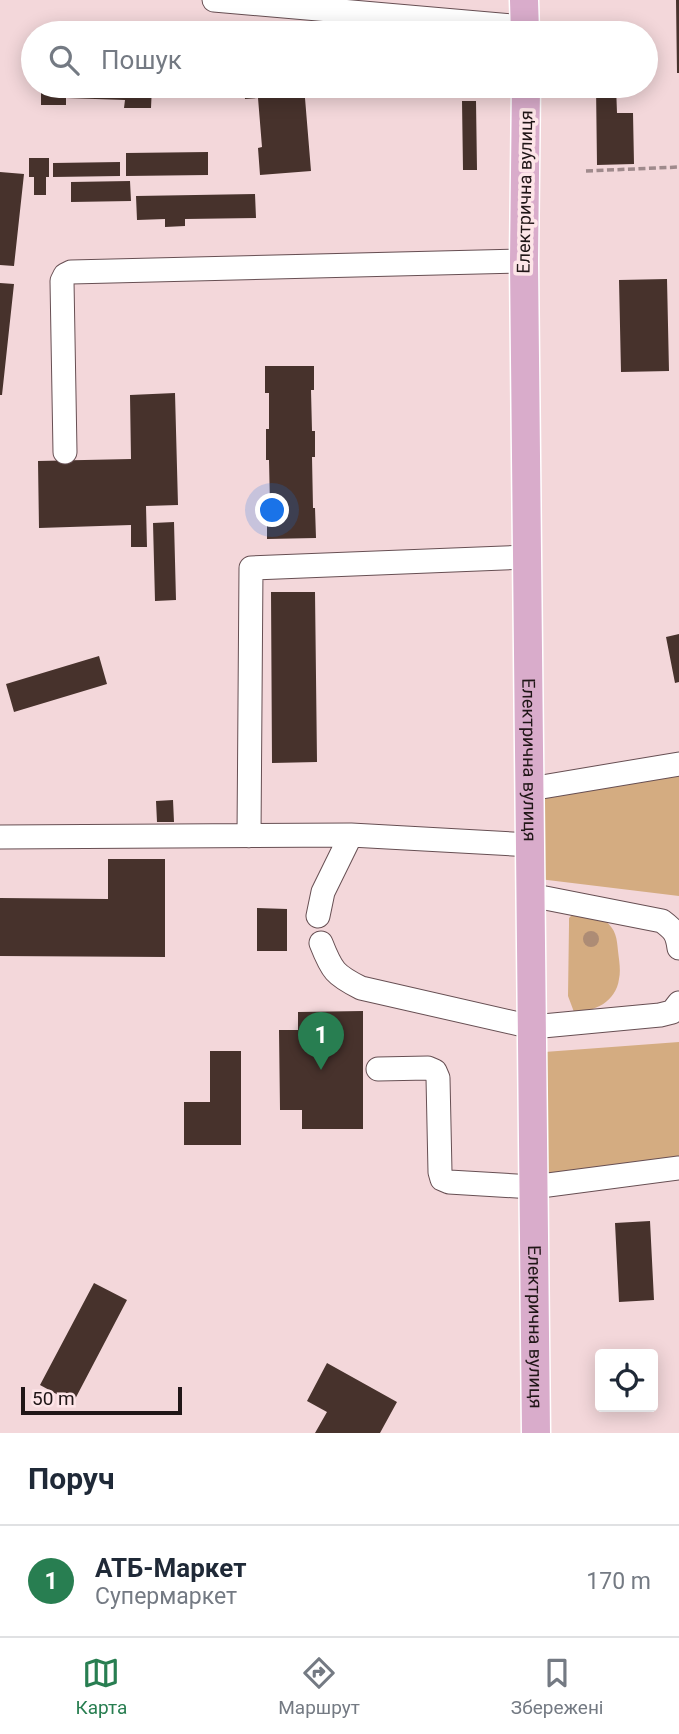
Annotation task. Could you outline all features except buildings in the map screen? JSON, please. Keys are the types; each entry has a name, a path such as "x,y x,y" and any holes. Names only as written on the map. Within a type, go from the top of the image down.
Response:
{"main road":[{"name":"Електрична вулиця","path":"526,98 524,261 536,1433"}],"street":[{"path":"214,0 525,20"},
{"path":"65,452 62,281 65,275 71,272 524,261"},
{"path":"249,836 251,568 528,557"},
{"path":"530,789 679,764"},
{"path":"318,916 323,892 351,835"},
{"path":"0,837 351,835 531,845"},
{"path":"530,895 662,921 677,935 679,947"},
{"path":"321,943 328,962 340,978 361,988 532,1027 660,1016 672,1012 679,1003"},
{"path":"378,1069 428,1068 435,1071 438,1078 440,1172 442,1179 449,1182 533,1187 679,1168"}],"path":[{"path":"586,171 679,167"}],"shaded area":[{"path":"679,764 679,896 531,878 530,789"},
{"path":"573,914 602,919 612,927 620,969 617,987 609,1000 596,1008 574,1012 568,996 569,918"},
{"path":"679,1042 679,1168 533,1187 531,1053"}],"place":[{"name":"АТБ-Маркет","path":"321,1070"}]}
